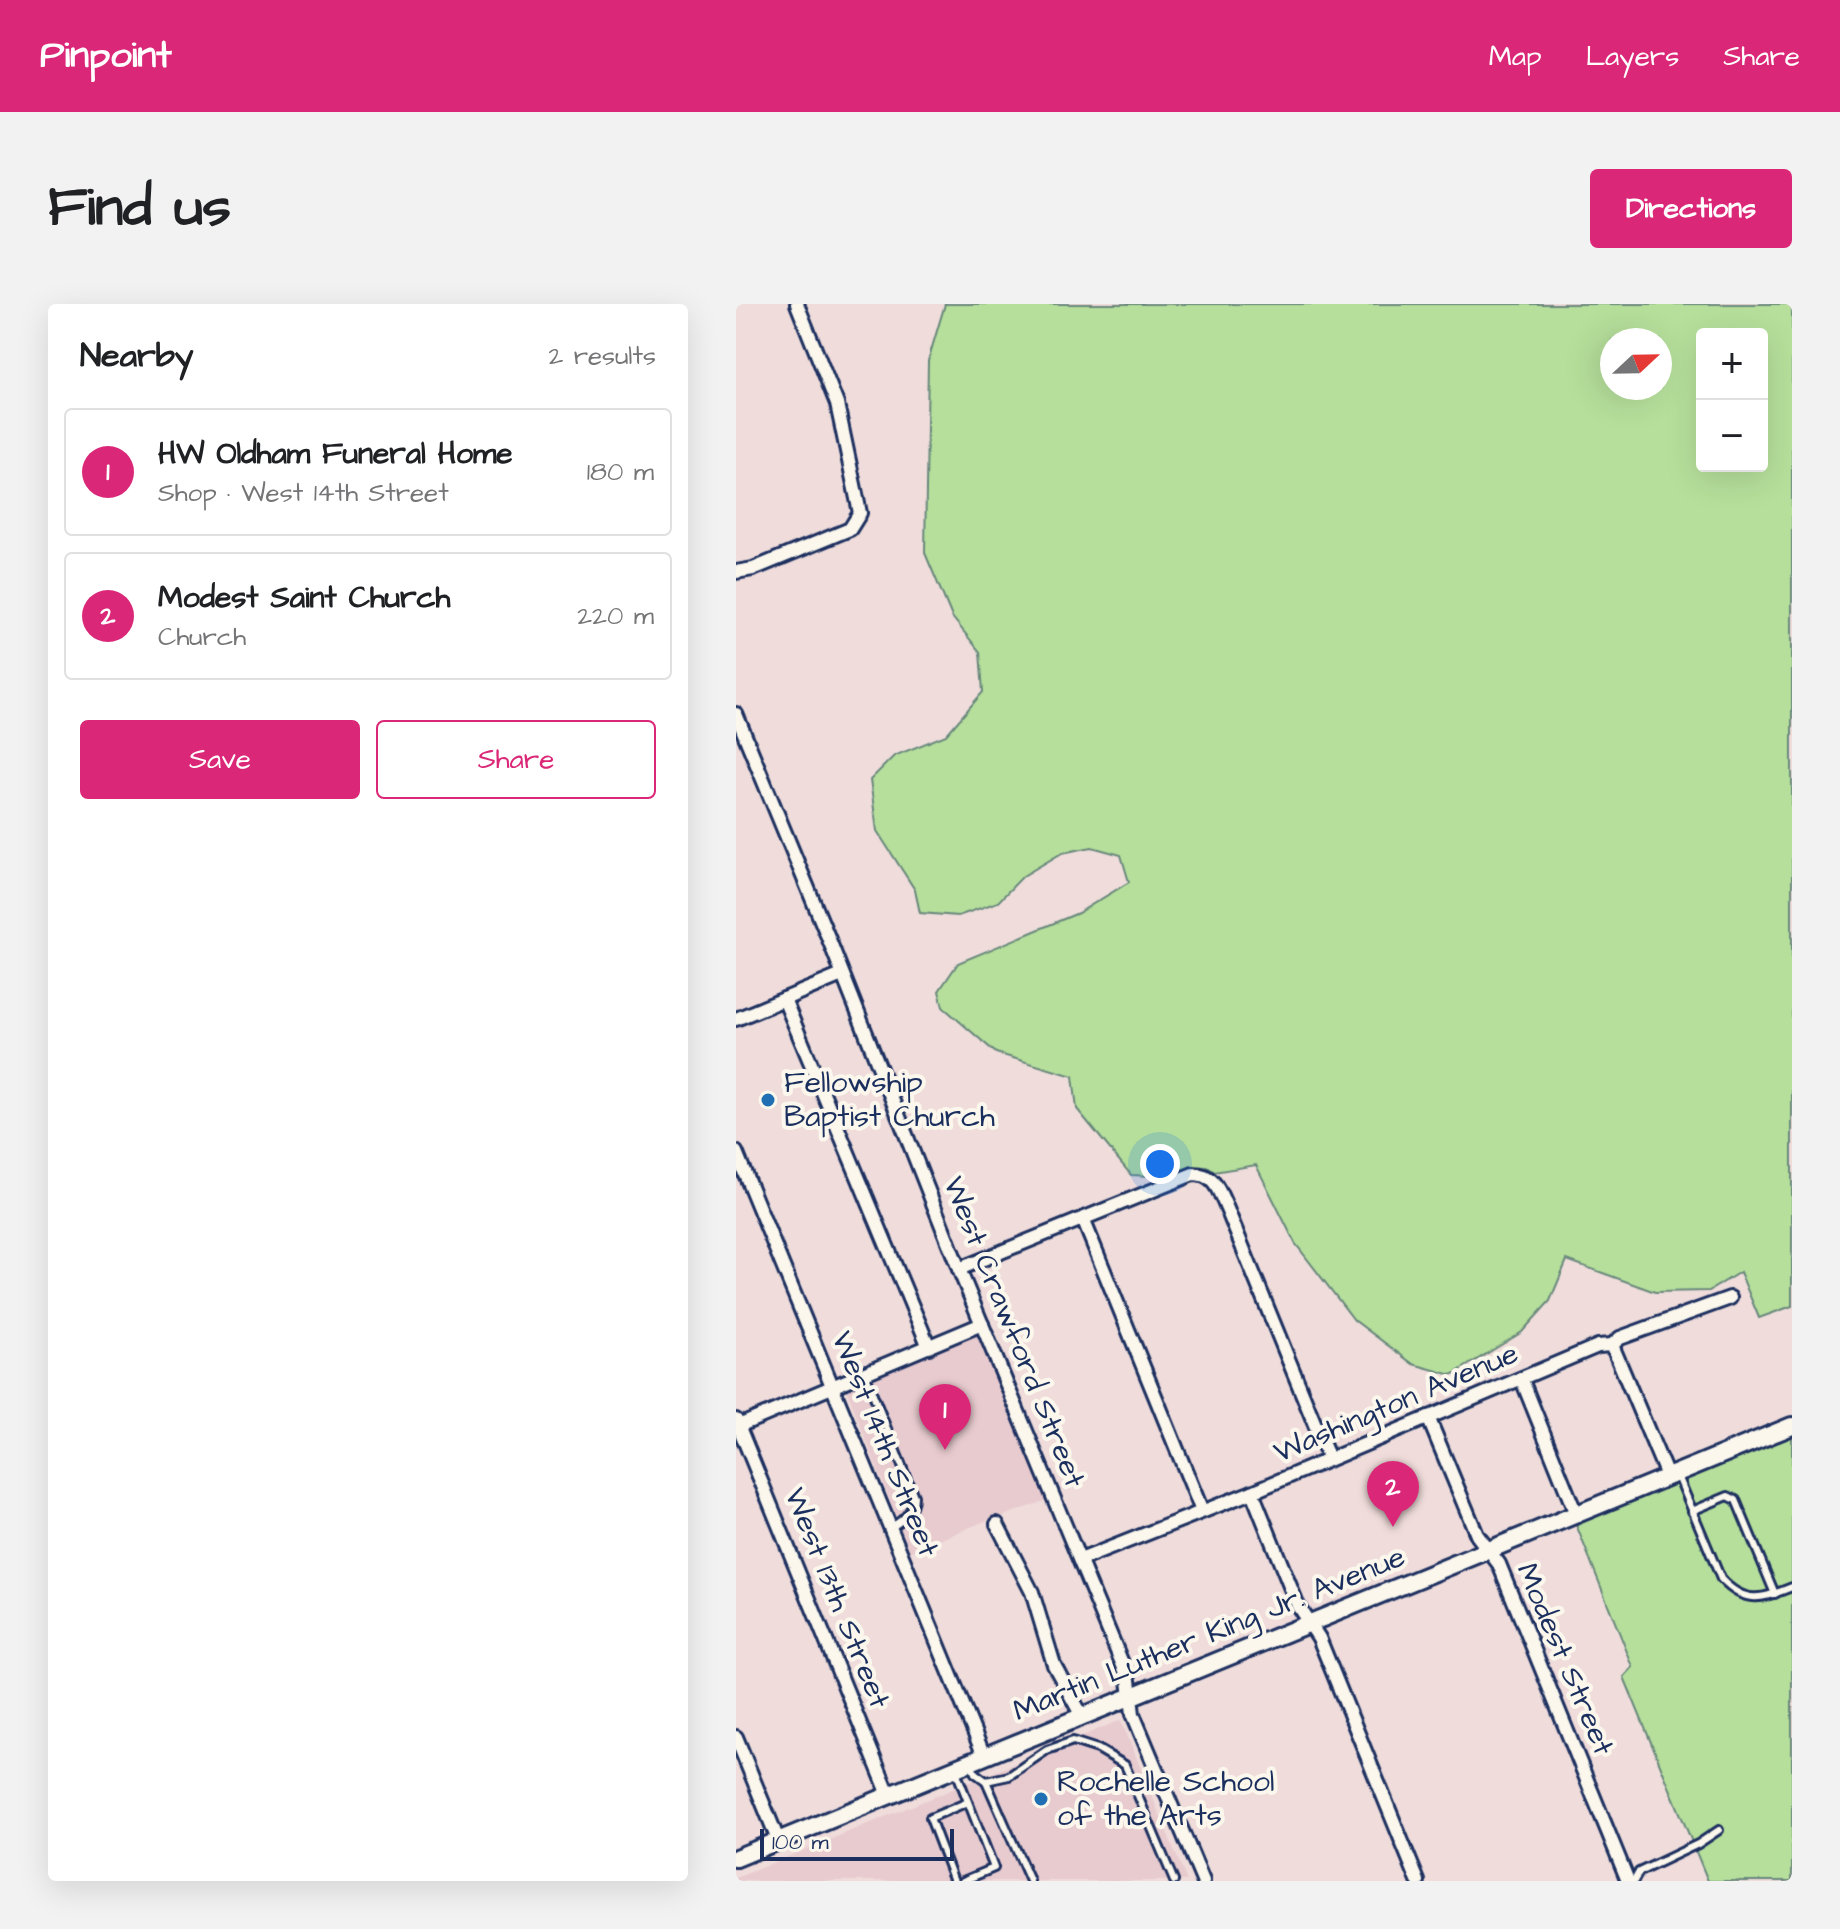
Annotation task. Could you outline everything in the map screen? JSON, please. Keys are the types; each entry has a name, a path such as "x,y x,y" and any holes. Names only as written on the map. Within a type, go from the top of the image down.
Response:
{"street":[{"path":"736,572 740,574 850,529 860,513 837,404 797,304"},
{"name":"West Crawford Street","path":"736,714 959,1269 1129,1680 1133,1714 1203,1881"},
{"path":"736,1019 842,975"},
{"path":"784,999 929,1347"},
{"name":"West 14th Street","path":"736,1152 891,1527 969,1762"},
{"path":"959,1269 1193,1174 1203,1174 1216,1184 1329,1459"},
{"path":"1083,1219 1202,1511"},
{"name":"Washington Avenue","path":"1080,1560 1252,1492 1598,1346 1612,1345 1620,1338 1730,1298"},
{"path":"737,1425 982,1324"},
{"path":"1612,1345 1672,1474"},
{"path":"1522,1380 1576,1514"},
{"name":"Modest Street","path":"1428,1417 1477,1535 1499,1564 1631,1881"},
{"name":"West 13th Street","path":"737,1425 889,1795"},
{"name":"Martin Luther King Jr. Avenue","path":"736,1858 1792,1426"},
{"path":"1252,1492 1298,1606 1319,1638 1418,1881"},
{"path":"997,1524 1032,1592 1054,1665 1082,1716"},
{"path":"736,1737 778,1840"}],"lane":[{"path":"865,1374 914,1496 907,1515 891,1527"},
{"path":"1672,1474 1692,1511 1721,1579 1728,1587 1748,1598 1760,1599 1792,1587"},
{"path":"1692,1511 1728,1496 1736,1500 1775,1594"},
{"path":"986,1781 1009,1776 1047,1750 1073,1741 1098,1749 1125,1765 1174,1881"},
{"path":"969,1762 975,1773 986,1781 1030,1881"},
{"path":"963,1881 994,1868 968,1802 969,1762"},
{"path":"954,1881 930,1818 968,1802"},
{"path":"1631,1881 1639,1872 1698,1844 1719,1830"}],"shaded area":[{"path":"978,1333 1047,1500 1000,1515 910,1552 846,1389"},
{"name":"Rochelle School of the Arts","path":"1121,1720 1187,1881 736,1881 736,1878"}],"green space":[{"path":"945,304 1792,304 1792,1306 1759,1318 1740,1272 1709,1291 1655,1292 1567,1260 1550,1301 1522,1332 1452,1375 1413,1364 1354,1320 1295,1243 1256,1165 1214,1172 1201,1167 1172,1175 1131,1175 1077,1109 1073,1076 996,1053 943,1007 939,991 958,963 1078,913 1129,882 1121,855 1092,847 1062,853 1023,876 998,902 958,916 920,913 915,890 877,831 870,780 894,756 946,735 983,692 980,652 952,617 925,553 928,361"},
{"path":"1792,1433 1792,1881 1708,1881 1624,1677 1633,1667 1575,1522"}],"place":[{"name":"Fellowship Baptist Church","path":"768,1100"},
{"name":"HW Oldham Funeral Home","path":"945,1450"},
{"name":"Modest Saint Church","path":"1393,1527"},
{"name":"Rochelle School of the Arts","path":"1041,1799"}]}
